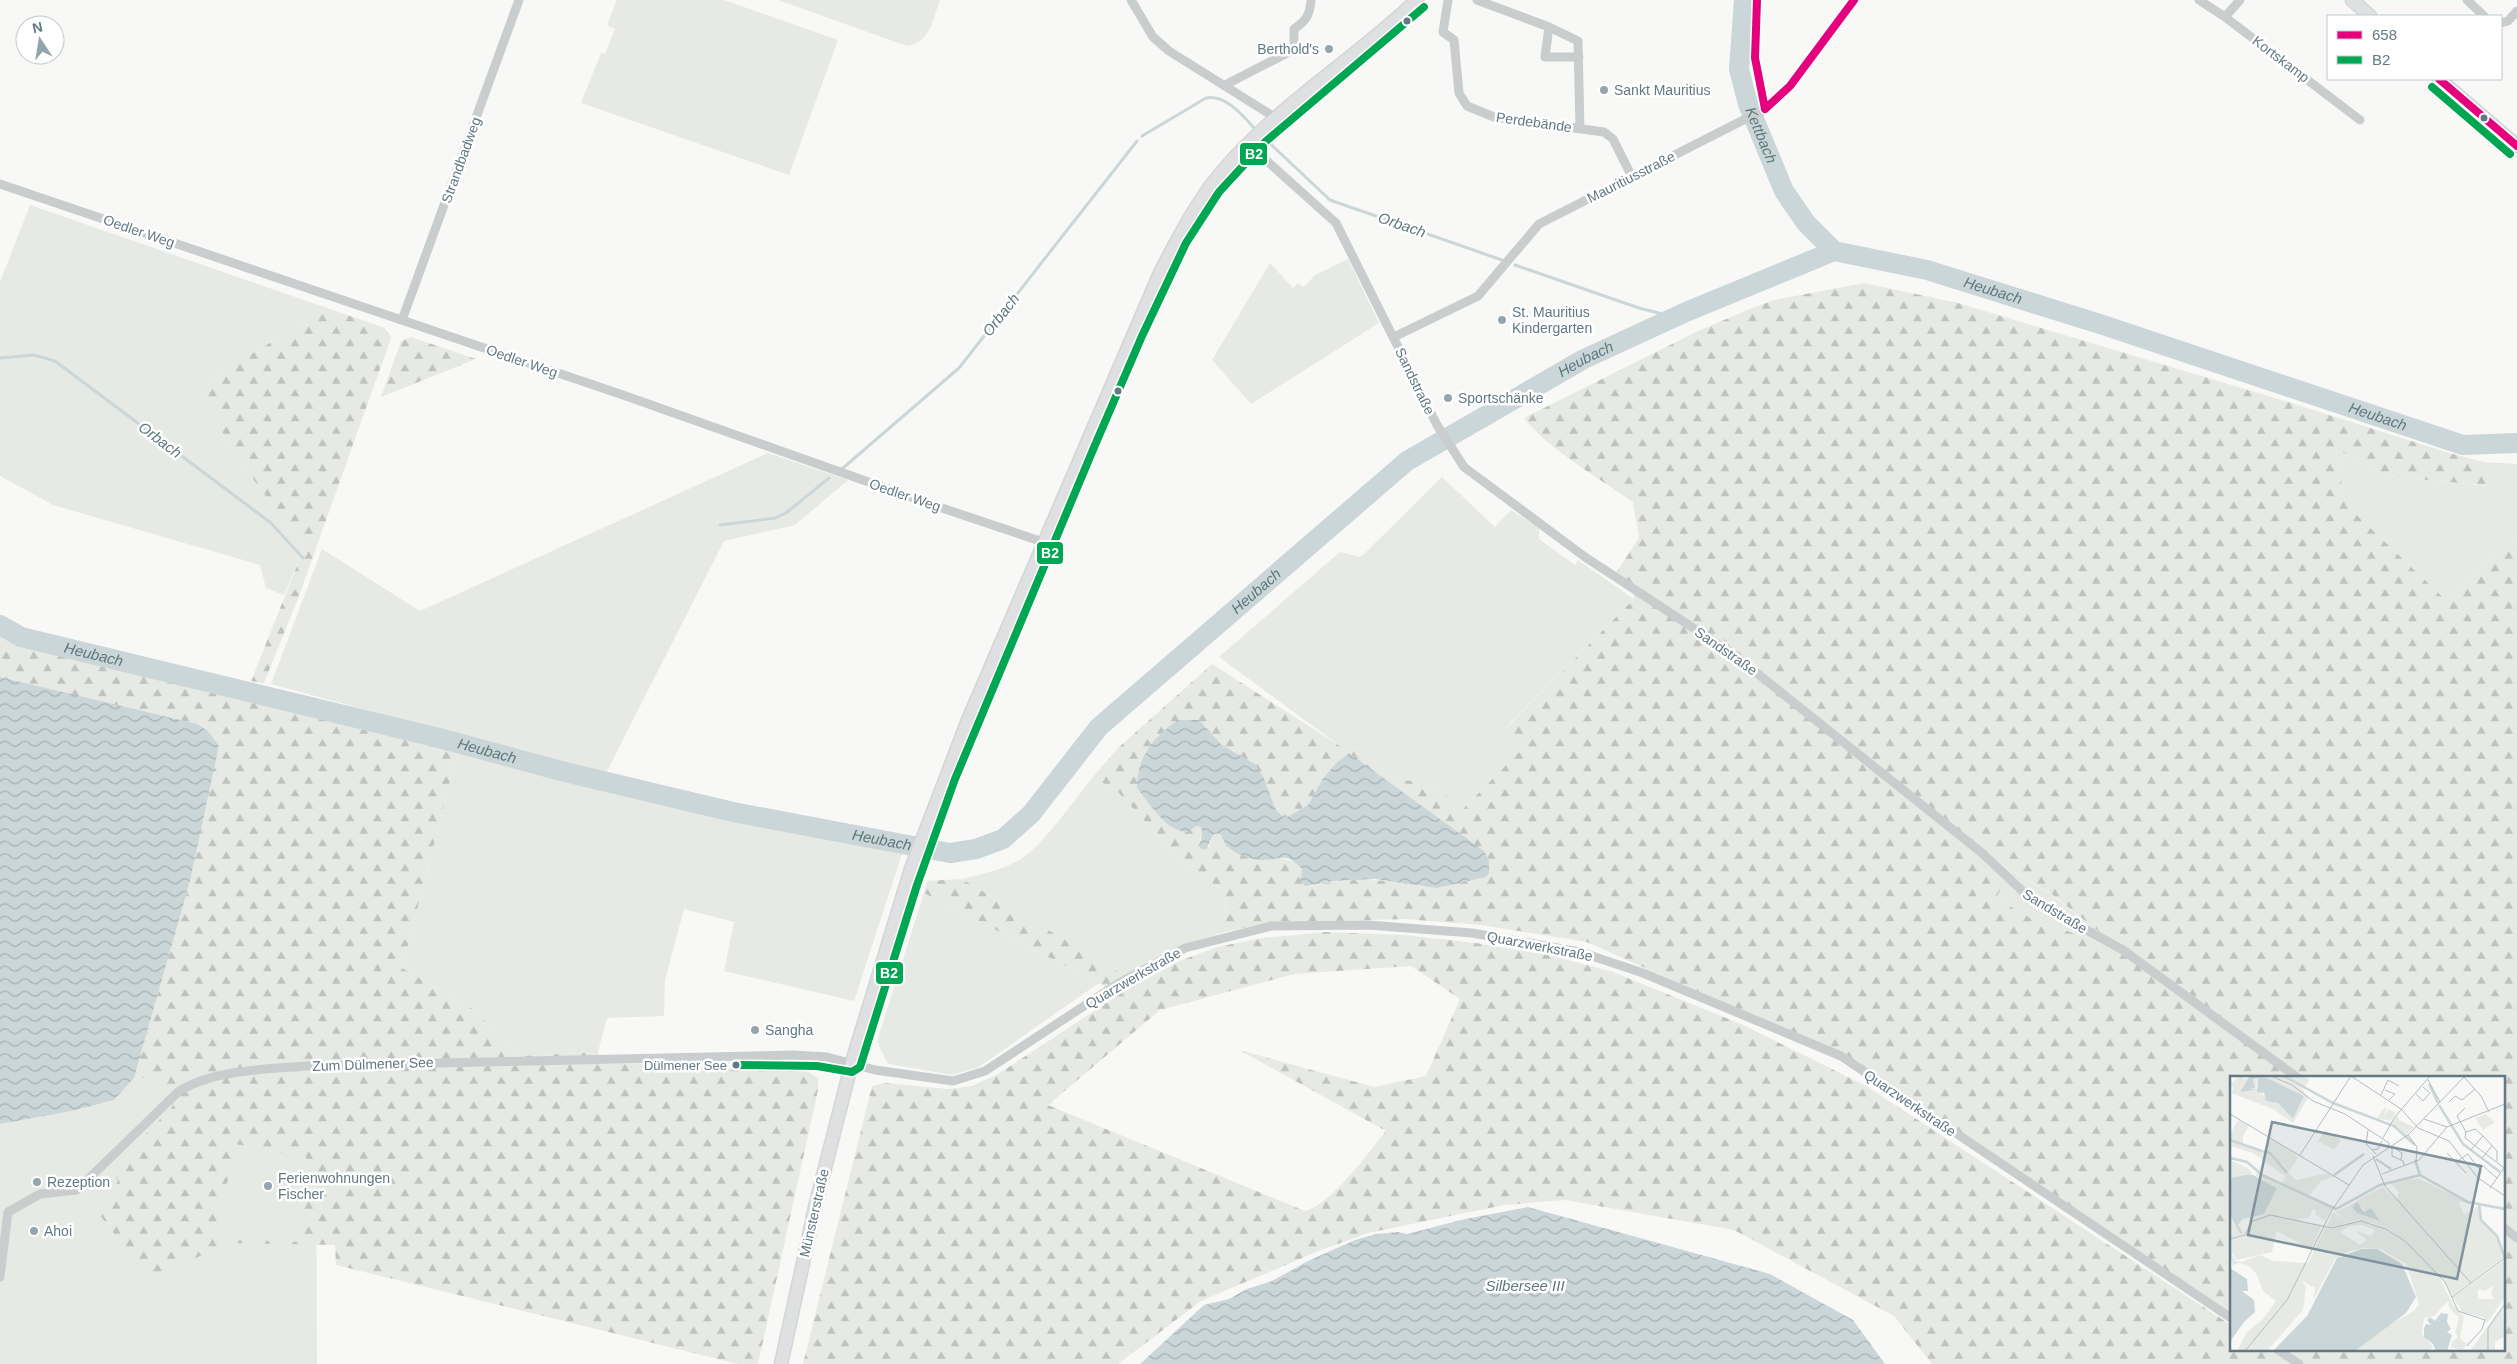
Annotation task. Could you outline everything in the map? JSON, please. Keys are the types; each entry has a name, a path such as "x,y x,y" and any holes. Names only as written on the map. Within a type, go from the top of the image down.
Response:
{"main road":[{"name":"Münsterstraße","path":"781,1364 816,1203 852,1062 911,869 968,720 1160,274 1183,228 1209,189 1251,141 1276,118 1366,47 1417,0"},
{"path":"2352,0 2369,15"},
{"path":"2440,80 2517,146"}],"street":[{"name":"Strandbadweg","path":"402,320 519,0"},
{"path":"1131,0 1153,37 1169,51 1276,118"},
{"path":"1225,85 1291,51 1294,44 1294,28 1305,22 1310,12 1311,0"},
{"path":"1402,14 1403,0"},
{"name":"Perdebände","path":"1448,0 1443,32 1454,40 1459,93 1467,106 1494,117 1604,132 1613,139 1632,177"},
{"path":"1476,0 1549,27 1578,41 1580,57 1580,129"},
{"path":"1757,0 1756,58 1762,110"},
{"name":"Mauritiusstraße","path":"1394,337 1478,296 1539,224 1762,110 1790,86 1854,0"},
{"name":"Kortskamp","path":"2199,0 2225,17 2360,120"},
{"path":"2225,17 2240,0"},
{"path":"2467,0 2483,15"},
{"path":"2502,23 2508,21 2517,11"},
{"path":"1549,27 1545,56 1580,57"},
{"name":"Sandstraße","path":"1251,141 1336,223 1436,425 1464,467 1585,557 1733,654 1982,853 2032,900 2123,950 2295,1076"},
{"name":"Oedler Weg","path":"0,184 402,320 1043,542"},
{"name":"Quarzwerkstraße","path":"852,1062 875,1070 953,1081 985,1071 1119,984 1185,948 1270,926 1368,924 1472,933 1580,952 1643,974 1841,1056 2230,1317"},
{"name":"Zum Dülmener See","path":"0,1277 8,1212 40,1194 76,1190 178,1092 188,1085 208,1079 275,1069 383,1064 736,1055 818,1056 852,1062"},
{"path":"2504,1229 2517,1238"},
{"path":"2281,1352 2299,1364"}],"green space":[{"path":"617,0 724,0 838,40 789,175 581,103 601,53 605,54 615,29 607,25"},
{"path":"778,0 940,0 933,22 926,35 915,44 907,46"},
{"path":"30,205 327,308 199,386 229,446 304,548 284,595 266,588 260,565 53,505 0,476 0,282"},
{"path":"1348,259 1379,323 1251,404 1212,360 1270,263 1293,288 1298,283 1304,287 1315,275"},
{"path":"1864,283 1958,303 2285,401 2449,453 2484,462 2491,486 2386,476 2336,449 2345,504 2447,601 2472,574 2517,536 2517,1364 2299,1364 2281,1352 2504,1352 2504,1076 2230,1076 2230,1317 1841,1056 1587,942 1481,925 1405,919 1269,923 1225,932 1226,893 1182,862 1118,792 1093,777 1118,748 1212,664 1340,746 1363,750 1391,778 1411,781 1427,791 1436,784 1461,811 1526,745 1506,728 1634,599 1634,589 1614,576 1639,538 1633,502 1559,451 1533,429 1524,418 1696,332 1774,300","holes":["1204,725 1221,744 1233,750 1263,776 1276,810 1285,818 1308,805 1322,780 1335,764 1425,887 1368,880 1353,880 1310,886 1302,869 1295,862 1223,842 1221,835 1217,833 1213,835 1209,847 1200,840 1201,827 1196,826","1984,854 2053,895 2121,949 2034,920 1996,898 2007,878"]},
{"path":"327,308 385,328 391,338 299,596 264,683 251,681 304,548 229,446 199,386"},
{"path":"411,337 476,359 381,397 401,341"},
{"path":"2336,449 2386,476 2490,486 2484,462 2517,464 2517,536 2472,574 2447,601 2345,504"},
{"path":"768,453 848,480 795,525 724,541 605,775 271,684 322,549 420,611"},
{"path":"1442,477 1495,527 1511,510 1539,528 1539,539 1575,565 1578,560 1634,599 1506,727 1526,745 1461,811 1436,784 1427,791 1411,781 1391,778 1363,750 1340,746 1219,657 1340,552 1361,557"},
{"path":"0,635 18,645 458,751 402,968 473,1009 520,1056 598,1052 599,1064 744,1062 805,1070 818,1078 818,1090 758,1364 738,1364 336,1265 335,1245 231,1243 148,1278 96,1210 118,1181 112,1168 173,1106 164,1078 134,1078 190,881 219,746 41,687 0,677","holes":["235,1144 306,1157 303,1242 216,1239"]},
{"path":"458,751 739,822 903,851 854,1001 724,971 734,922 684,909 665,980 664,1016 607,1018 598,1052 520,1056 473,1009 402,968"},
{"path":"1093,777 1118,792 1182,862 1226,893 1225,932 1182,945 1125,976 962,879 1007,866 1030,852 1049,833"},
{"path":"1982,853 2052,895 2123,950 2034,920 1996,898"},
{"path":"962,879 1138,983 1182,960 1217,947 1262,938 1326,932 1405,935 1476,943 1553,956 1613,972 1741,1024 1866,1086 2230,1324 2230,1352 2273,1352 2290,1364 1932,1364 1894,1316 1734,1230 1565,1200 1504,1205 1368,1233 1321,1250 1201,1301 1118,1364 803,1364 872,1086 886,1083 948,1089 972,1086 998,1074 1117,996 1099,983 924,893 927,881","holes":["1411,966 1460,999 1426,1076 1374,1087 1239,1050 1386,1131 1337,1189 1315,1207 1305,1211 1048,1105 1160,1010 1294,974"]},
{"path":"924,893 1099,983 979,1067 952,1075 888,1064 877,1041"},
{"path":"134,1078 164,1078 174,1106 316,1107 317,1364 0,1364 0,1124 72,1111 114,1100"}],"water":[{"path":"0,677 197,724 208,731 219,746 190,881 134,1078 114,1100 72,1111 0,1124"},
{"path":"1178,720 1199,720 1221,744 1255,764 1263,776 1276,810 1285,818 1308,805 1322,780 1335,764 1349,753 1484,851 1489,861 1489,873 1486,877 1437,888 1375,879 1335,881 1305,886 1301,880 1302,869 1295,862 1286,858 1257,860 1238,854 1227,846 1221,835 1217,833 1213,835 1206,850 1200,848 1201,827 1196,826 1188,832 1180,831 1173,827 1159,816 1137,788 1143,757 1161,733"},
{"name":"Silbersee III","path":"1528,1207 1770,1274 1853,1320 1885,1364 1140,1364 1204,1305 1229,1299 1247,1289 1272,1281 1308,1261 1355,1240 1376,1234 1398,1232 1407,1234 1465,1219"}],"waterway":[{"name":"Kettbach","path":"1744,0 1739,69 1748,104 1784,191 1806,223 1834,251"},
{"name":"Orbach","path":"1142,136 1206,98 1221,99 1240,113 1256,130"},
{"name":"Orbach","path":"1261,135 1330,200 1502,260"},
{"name":"Orbach","path":"843,468 959,368 1137,141"},
{"name":"Heubach","path":"0,625 21,637 439,738 565,772 733,812 950,853 976,849 1003,839 1031,814 1099,727 1407,461 1584,359 1686,312 1834,251 1927,270 2103,325 2463,445 2517,443"},
{"name":"Orbach","path":"1515,265 1639,308 1674,317"},
{"name":"Orbach","path":"0,358 34,355 55,361 271,523 303,558"},
{"name":"Orbach","path":"720,525 775,518 786,513 829,478"}],"transit line":[{"name":"658","path":"1757,0 1755,58 1765,109"},
{"name":"658","path":"1765,109 1790,86 1854,0"},
{"name":"B2","path":"735,1065 817,1066 852,1072 860,1067 917,885 955,779 1095,445 1142,336 1186,243 1219,192 1265,142 1424,7"},
{"name":"658","path":"2440,80 2517,146"},
{"name":"B2","path":"2432,87 2510,154"}],"place":[{"name":"Berthold's","path":"1329,49"},
{"name":"Sankt Mauritius","path":"1604,90"},
{"name":"St. Mauritius Kindergarten","path":"1502,320"},
{"name":"Sportschänke","path":"1448,398"},
{"name":"Sangha","path":"755,1030"},
{"name":"Dülmener See","path":"736,1065"},
{"name":"Rezeption","path":"37,1182"},
{"name":"Ferienwohnungen Fischer","path":"268,1186"},
{"name":"Ahoi","path":"34,1231"}]}
